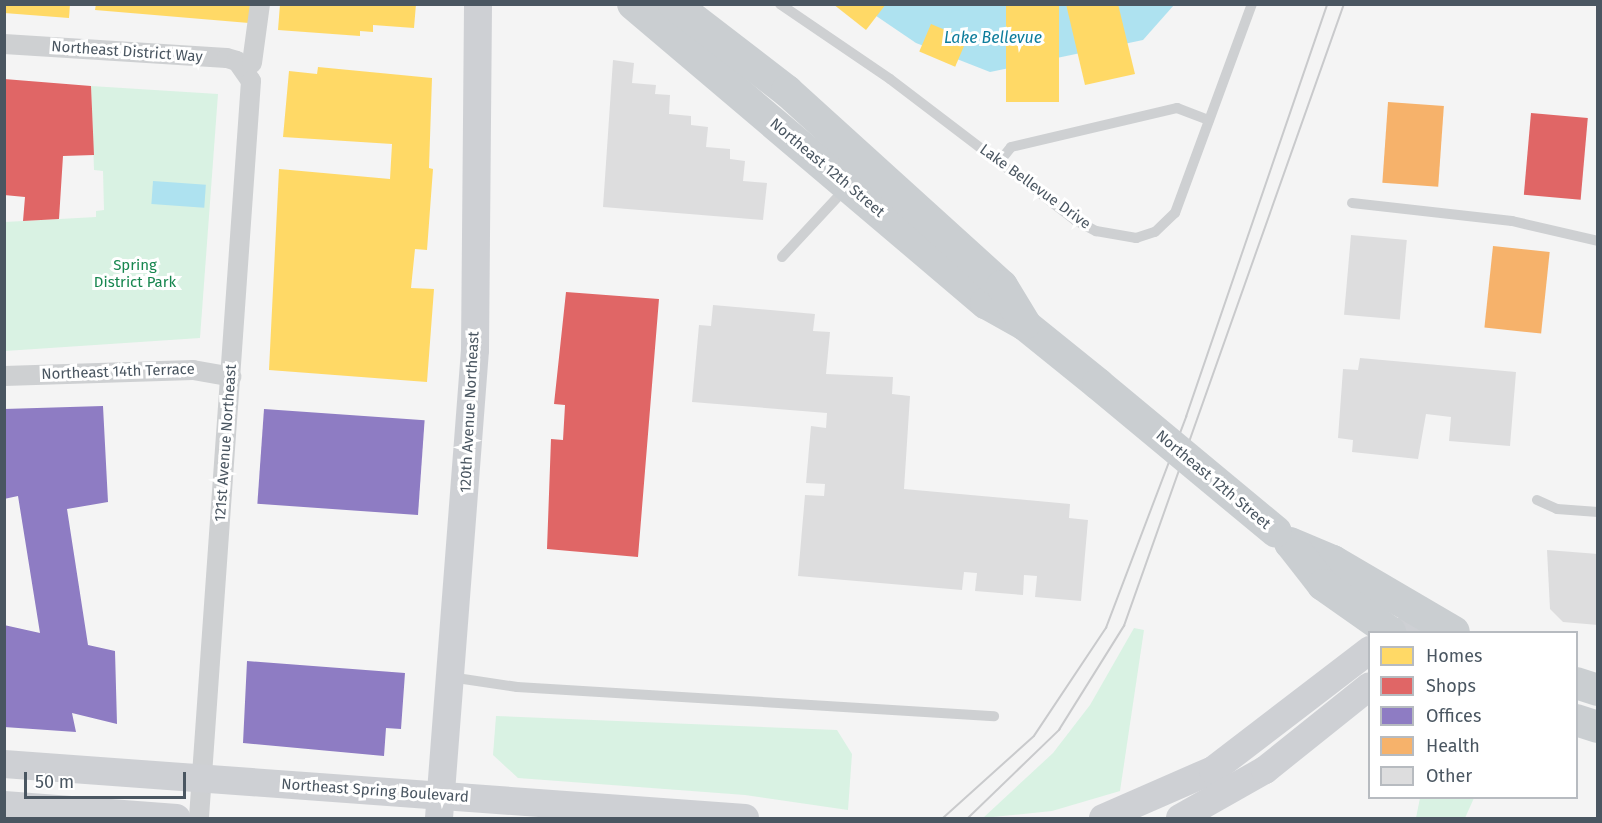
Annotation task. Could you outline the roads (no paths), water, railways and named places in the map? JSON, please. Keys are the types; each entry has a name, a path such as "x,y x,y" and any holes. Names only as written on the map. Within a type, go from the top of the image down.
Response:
{"main road":[{"name":"Northeast 12th Street","path":"633,4 986,303 1025,325 1283,538 1323,585 1389,631"},
{"name":"Northeast 12th Street","path":"674,4 787,91 1002,286 1025,325"},
{"name":"Northeast 12th Street","path":"1283,538 1333,561 1452,631"},
{"path":"1578,684 1598,690"},
{"path":"1578,721 1598,727"}],"street":[{"path":"248,66 260,4"},
{"name":"120th Avenue Northeast","path":"439,807 476,350 479,6"},
{"name":"Northeast District Way","path":"4,44 227,58 248,66"},
{"name":"121st Avenue Northeast","path":"199,819 253,92 248,66"},
{"name":"Northeast 14th Terrace","path":"4,376 193,370 231,377"},
{"path":"1104,818 1170,793 1228,760 1368,652"},
{"path":"1180,819 1228,793 1368,688"},
{"name":"Northeast Spring Boulevard","path":"4,764 202,779 439,807 745,819"},
{"path":"4,805 177,819"}],"lane":[{"name":"Lake Bellevue Drive","path":"780,4 1085,226 1136,238 1155,232 1175,213 1252,4"},
{"path":"999,162 1011,147 1177,108 1209,120"},
{"path":"782,257 848,186"},
{"path":"1352,203 1512,221 1598,241"},
{"path":"1537,500 1557,509 1598,512"},
{"path":"450,677 517,687 994,716"}],"water":[{"name":"Lake Bellevue","path":"860,5 1174,5 1143,40 990,72 916,43"},
{"path":"153,181 206,185 204,208 151,204"}],"tram line":[{"path":"943,818 1034,736 1106,628 1186,417 1327,4"},
{"path":"968,818 1059,730 1124,626 1344,4"}],"park label":[{"name":"Spring District Park","path":"135,274"}]}
